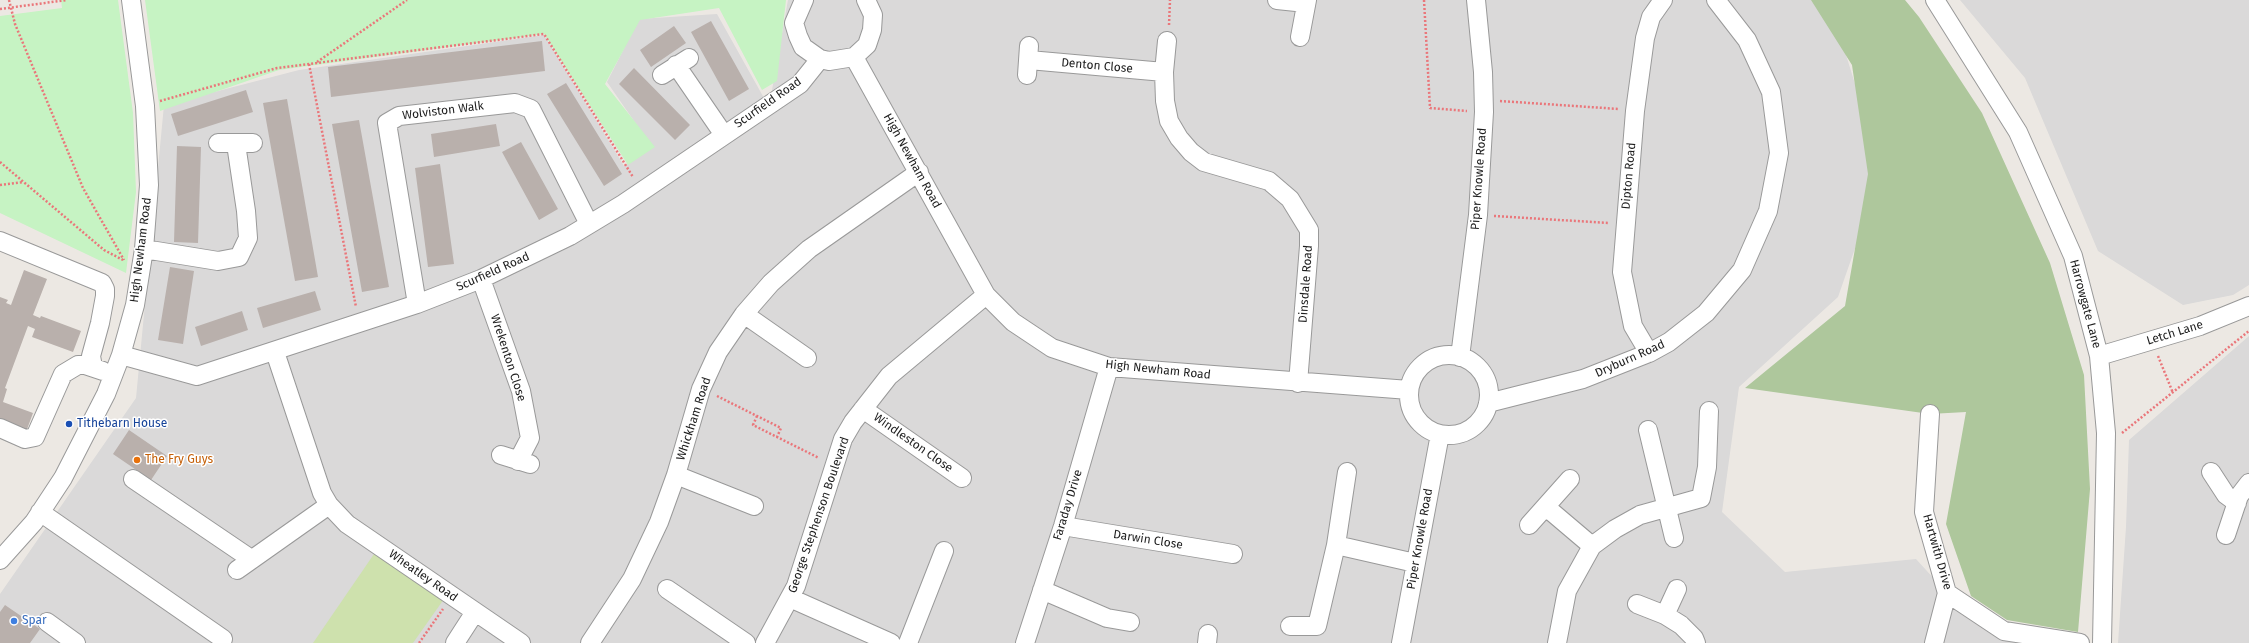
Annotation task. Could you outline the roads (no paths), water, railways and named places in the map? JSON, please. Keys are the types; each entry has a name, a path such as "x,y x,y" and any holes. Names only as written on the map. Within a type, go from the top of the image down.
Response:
{"street":[{"name":"High Newham Road","path":"0,560 40,512 63,478 106,394 121,355 136,304 142,268 149,185 145,106 130,0"},
{"path":"804,0 794,23 803,47 829,62 854,57 867,45 872,30 873,15 866,0"},
{"path":"1277,0 1307,2 1300,37"},
{"name":"Piper Knowle Road","path":"1460,357 1478,215 1484,106 1476,0"},
{"name":"Dipton Road","path":"1649,353 1633,326 1622,272 1635,110 1645,38 1651,16 1663,0"},
{"name":"Dryburn Road","path":"1488,403 1583,379 1649,353 1669,342 1706,313 1742,270 1768,211 1779,153 1771,92 1747,40 1716,0"},
{"name":"Harrowgate Lane","path":"1935,0 2018,132 2073,256 2099,356 2106,433 2102,643"},
{"name":"Dinsdale Road","path":"1167,41 1164,72 1164,101 1169,121 1179,138 1191,152 1204,162 1269,181 1290,199 1309,230 1298,382"},
{"name":"High Newham Road","path":"854,57 919,172 986,296 1013,322 1052,348 1109,367 1409,390"},
{"name":"Scurfield Road","path":"121,355 197,376 275,352 416,304 481,278 546,248 590,224 642,191 800,84 820,58"},
{"name":"Denton Close","path":"1028,60 1164,72"},
{"path":"675,66 724,135"},
{"name":"Wolviston Walk","path":"416,304 387,124 399,116 515,102 531,109 590,224"},
{"path":"144,249 218,261 239,256 248,238 246,211 235,143"},
{"name":"Whickham Road","path":"590,643 632,579 659,522 676,475 701,389 718,352 744,314 771,283 809,249 919,172"},
{"path":"0,241 102,283 105,288 105,296 100,323 91,356 93,367"},
{"name":"Wrekenton Close","path":"481,278 521,391 530,438 524,462 501,455"},
{"name":"George Stephenson Boulevard","path":"765,643 796,586 843,439 853,422 889,376 986,296"},
{"name":"Letch Lane","path":"2099,356 2200,326 2249,306"},
{"path":"744,314 807,358"},
{"name":"Wheatley Road","path":"275,352 322,493 329,505 347,524 521,643"},
{"path":"1438,356 1460,357 1472,363 1482,373 1488,389 1488,403 1483,416 1468,430 1455,434 1440,434 1427,429 1417,419 1409,404 1409,390 1416,372 1426,362 1438,356"},
{"path":"0,428 25,439 36,437 63,374 78,365 93,367 114,374"},
{"name":"Faraday Drive","path":"1025,643 1063,526 1109,367"},
{"name":"Windleston Close","path":"863,409 962,478"},
{"path":"1557,643 1567,591 1592,546 1615,529 1640,515 1701,498 1707,467 1709,411"},
{"name":"Hartwith Drive","path":"1930,414 1924,512 1947,593 2004,631 2080,643"},
{"path":"1648,430 1674,538"},
{"name":"Piper Knowle Road","path":"1401,643 1440,434"},
{"path":"1290,626 1317,626 1336,545 1347,472"},
{"path":"2211,472 2226,495 2237,503"},
{"path":"676,475 754,506"},
{"path":"1529,525 1570,479"},
{"path":"132,480 161,492 251,559"},
{"path":"2226,535 2237,503 2249,483"},
{"path":"237,570 329,505"},
{"path":"1546,507 1592,546"},
{"path":"40,512 223,639"},
{"name":"Darwin Close","path":"1063,526 1232,554"},
{"path":"1336,545 1415,563"},
{"path":"908,643 944,551"},
{"path":"667,589 746,643"},
{"path":"1665,615 1677,589"},
{"path":"1042,590 1108,618 1130,622"},
{"path":"1934,643 1947,593"},
{"path":"790,598 890,643"},
{"path":"1637,604 1665,615 1681,625 1694,638 1696,643"},
{"path":"455,643 475,612"},
{"path":"47,622 76,643"}],"place":[{"name":"Tithebarn House","path":"69,424"},
{"name":"The Fry Guys","path":"137,460"},
{"name":"Spar","path":"14,621"}]}
